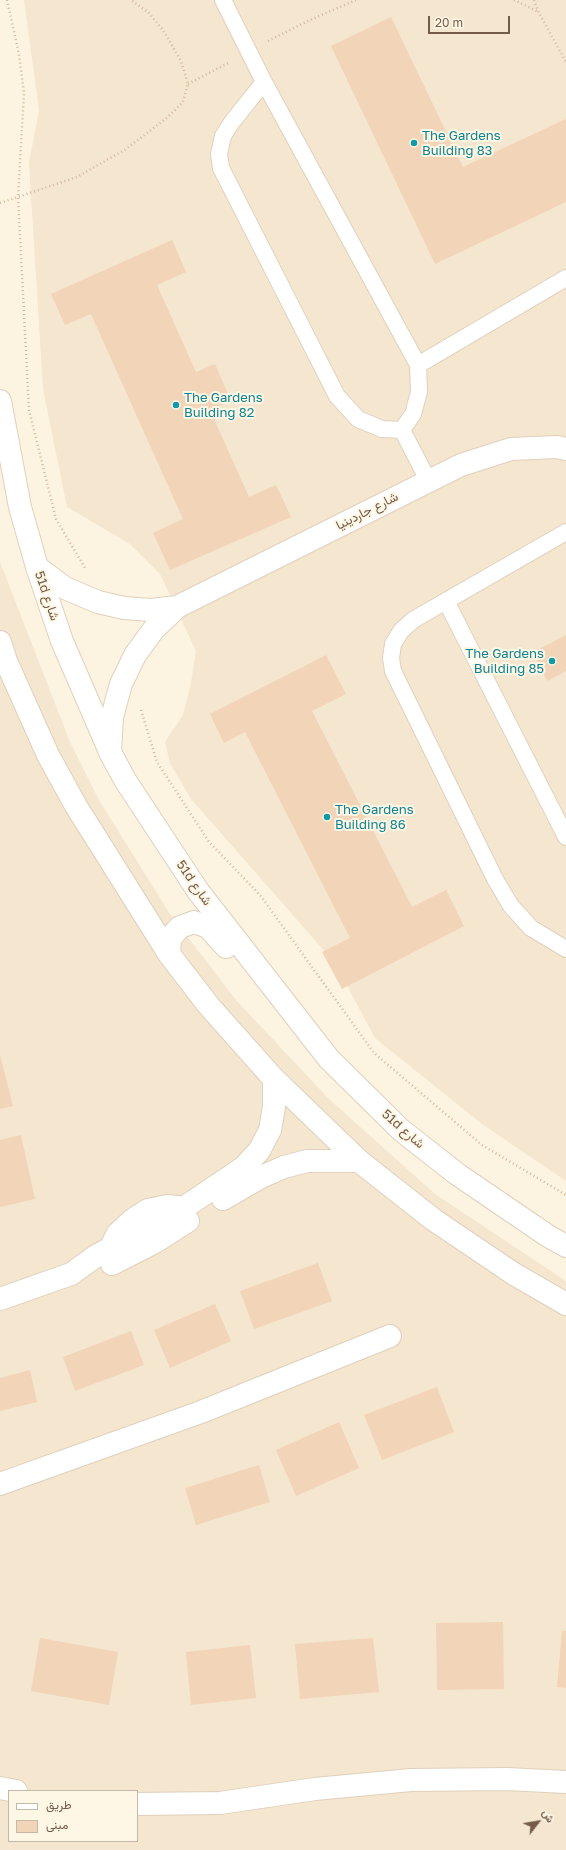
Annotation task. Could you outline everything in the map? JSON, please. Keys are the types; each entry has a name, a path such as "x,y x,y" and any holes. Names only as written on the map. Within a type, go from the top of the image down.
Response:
{"street":[{"name":"51d شارع","path":"0,401 20,507 37,567 62,640 110,752 125,780 198,891 329,1059 401,1130 457,1174 548,1236 566,1246"},
{"name":"شارع جاردينيا","path":"110,752 112,717 121,684 135,655 154,629 177,607 428,480 461,465 511,449 557,447 566,449"},
{"name":"شارع جاردينيا","path":"37,567 65,588 98,602 151,610 177,607"},
{"path":"0,642 6,661 48,755 76,806 169,954 210,1006 274,1079 359,1161 434,1220 514,1274 566,1304"},
{"path":"169,954 170,938 180,927 194,922 208,927 254,981 266,992 283,1001"},
{"path":"0,1299 71,1274 106,1250 188,1204 243,1168 259,1151 270,1130 274,1107 274,1079"},
{"path":"71,1274 84,1274 102,1269 155,1242 246,1185 284,1167 307,1161 359,1161"},
{"path":"0,1484 201,1412 390,1336"},
{"path":"138,1804 220,1803 315,1788 411,1780 507,1779 566,1782"},
{"path":"0,1788 11,1790"}],"lane":[{"path":"223,0 264,82 418,365 419,392 413,414 402,430"},
{"path":"264,82 232,122 223,136 219,154 221,168 338,396 358,419 382,429 402,430"},
{"path":"418,365 566,278"},
{"path":"402,430 428,480"},
{"path":"566,532 413,620 401,631 393,644 391,658 393,671 492,872 511,906 531,928 566,949"},
{"path":"446,601 566,837"}],"path":[{"path":"7,0 24,92 18,197 30,410 56,519 96,588 98,602"},
{"path":"0,203 77,177 126,149 168,117 184,102 188,84 181,61 163,30 148,12 131,0"},
{"path":"188,84 310,20 356,0"},
{"path":"514,0 538,11"},
{"path":"534,0 538,11 566,62"},
{"path":"121,684 138,702 157,762 209,842 260,895 374,1053 482,1145 566,1195"}],"shaded area":[{"path":"24,0 566,0 566,1181 482,1124 375,1038 335,963 191,799 170,763 165,742 183,715 191,683 196,651 160,574 130,544 67,507 43,389 29,163 39,110"},
{"path":"0,562 70,742 99,800 168,911 235,999 329,1099 435,1194 566,1281 566,1850 0,1850"}],"building":[{"name":"The Gardens Building 83","path":"391,17 463,167 566,119 566,202 435,264 331,46"},
{"name":"The Gardens Building 82","path":"172,240 186,272 157,285 196,372 215,364 231,401 210,410 249,497 276,485 291,517 170,570 153,533 183,519 91,314 65,325 51,294"},
{"name":"The Gardens Building 85","path":"566,635 566,671 547,681 533,652"},
{"name":"The Gardens Building 86","path":"326,655 346,694 312,711 412,907 446,890 464,926 342,989 322,952 350,938 245,732 224,743 210,714"},
{"path":"0,1055 13,1106 0,1109"},
{"path":"21,1135 35,1199 0,1207 0,1140"},
{"path":"318,1263 332,1301 254,1329 240,1291"},
{"path":"215,1304 231,1341 170,1368 154,1330"},
{"path":"131,1331 144,1365 75,1391 63,1357"},
{"path":"30,1370 37,1402 0,1411 0,1378"},
{"path":"437,1387 454,1432 382,1460 364,1415"},
{"path":"339,1422 359,1468 296,1496 276,1450"},
{"path":"259,1465 270,1502 196,1525 185,1488"},
{"path":"503,1622 504,1689 437,1690 436,1623"},
{"path":"562,1631 566,1631 566,1688 557,1687"},
{"path":"40,1638 118,1652 109,1705 31,1691"},
{"path":"373,1638 379,1692 300,1699 295,1644"},
{"path":"250,1645 256,1698 191,1705 186,1652"}],"place":[{"name":"The Gardens Building 83","path":"414,143"},
{"name":"The Gardens Building 82","path":"176,405"},
{"name":"The Gardens Building 85","path":"552,661"},
{"name":"The Gardens Building 86","path":"327,817"}]}
